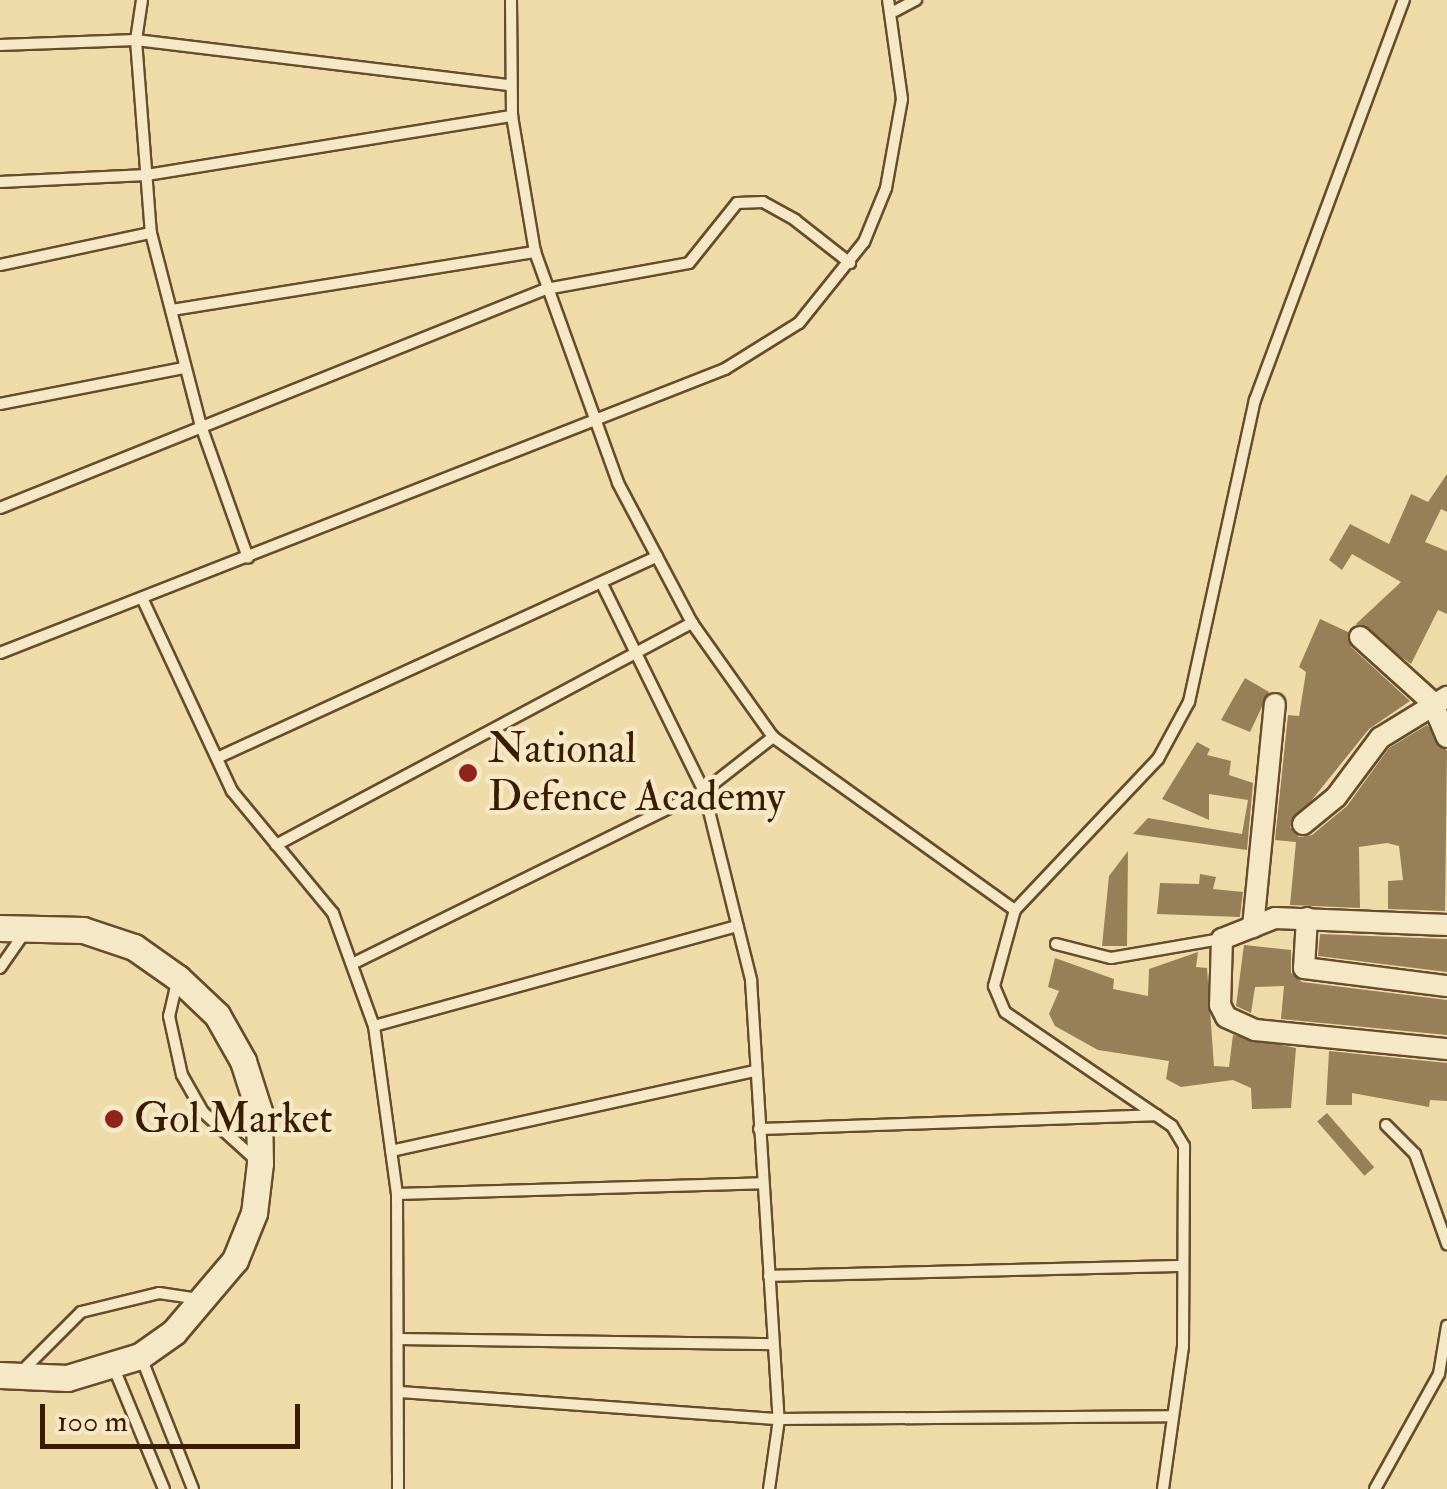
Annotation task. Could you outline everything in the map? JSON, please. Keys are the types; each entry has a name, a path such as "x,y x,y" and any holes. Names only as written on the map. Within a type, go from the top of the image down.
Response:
{"street":[{"path":"1360,637 1439,700 1447,737"},
{"path":"1303,824 1336,797 1380,738 1439,700"},
{"path":"1253,927 1274,704"},
{"path":"1307,918 1304,968 1447,986"},
{"path":"1447,925 1307,918 1253,927 1222,939 1220,1004 1240,1025 1447,1048"},
{"path":"0,928 83,930 134,947 178,978 216,1015 243,1060 259,1111 260,1162 254,1214 235,1260 206,1300 140,1356 67,1378 8,1376"}],"lane":[{"path":"142,0 136,40 151,233 200,422 248,558"},
{"path":"511,0 512,116 535,252 594,422 692,623 773,737 1015,910"},
{"path":"0,653 725,369 799,324 850,263 895,154 902,98 892,5 916,0"},
{"path":"1162,1489 1168,1416 1183,1347 1184,1146 1156,1114 1006,1012 994,986 1015,910 1158,759 1189,702 1255,400 1404,0"},
{"path":"0,45 136,40 510,85"},
{"path":"0,182 147,174 512,116"},
{"path":"0,508 200,422 546,289 689,263 725,214 746,201 796,220 850,263"},
{"path":"0,266 151,233"},
{"path":"172,310 535,252"},
{"path":"0,404 184,368"},
{"path":"217,758 658,557"},
{"path":"602,584 629,652 704,791 750,980 779,1420 768,1489"},
{"path":"142,598 232,791 333,913 374,1026 397,1194 402,1338 398,1489"},
{"path":"276,844 629,652 692,623"},
{"path":"352,964 704,791 773,737"},
{"path":"0,968 29,926"},
{"path":"374,1026 737,926"},
{"path":"1056,944 1111,958 1222,939"},
{"path":"178,978 169,1016 182,1075 203,1112 260,1162"},
{"path":"391,1151 756,1070"},
{"path":"759,1129 1156,1114"},
{"path":"1386,1126 1415,1154 1447,1244"},
{"path":"397,1194 762,1184"},
{"path":"769,1276 1183,1266"},
{"path":"8,1376 80,1312 158,1293 206,1300"},
{"path":"1374,1489 1439,1374 1447,1326"},
{"path":"402,1338 774,1344"},
{"path":"140,1356 192,1489"},
{"path":"113,1366 164,1489"},
{"path":"400,1392 779,1420 1168,1416"}],"building":[{"path":"1447,474 1447,512 1441,509 1425,542 1447,551 1447,614 1438,610 1411,664 1356,624 1401,582 1352,554 1342,570 1329,560 1350,524 1389,544 1411,494 1428,502"},
{"path":"1320,619 1348,632 1351,647 1410,701 1369,729 1290,827 1299,837 1312,835 1347,806 1389,748 1427,725 1447,751 1445,911 1388,909 1388,881 1403,880 1399,846 1387,843 1359,847 1360,908 1290,905 1296,842 1275,840 1288,715 1299,716 1306,672 1299,667"},
{"path":"1245,678 1269,692 1250,732 1221,720"},
{"path":"1197,742 1210,749 1207,755 1231,761 1229,775 1253,783 1247,850 1133,834 1148,818 1242,834 1248,800 1209,794 1209,820 1162,799"},
{"path":"1128,851 1127,946 1102,946 1109,876"},
{"path":"1200,874 1216,877 1213,889 1243,892 1240,917 1157,914 1160,883 1199,884"},
{"path":"1320,934 1447,939 1447,972 1318,956"},
{"path":"1244,945 1291,950 1291,973 1302,982 1447,1000 1447,1035 1281,1019 1284,986 1255,987 1251,1013 1236,1006"},
{"path":"1198,952 1196,967 1207,968 1214,1066 1229,1067 1233,1035 1296,1048 1291,1108 1252,1109 1251,1088 1233,1080 1181,1087 1166,1079 1169,1061 1098,1050 1055,1026 1049,1014 1059,991 1048,987 1055,958 1114,979 1113,989 1148,996 1149,969"},
{"path":"1329,1051 1447,1063 1447,1101 1430,1100 1429,1107 1352,1093 1352,1105 1326,1105"},
{"path":"1327,1113 1374,1167 1364,1176 1317,1122"}],"place":[{"name":"National Defence Academy","path":"468,773"},
{"name":"Gol Market","path":"114,1119"}]}
